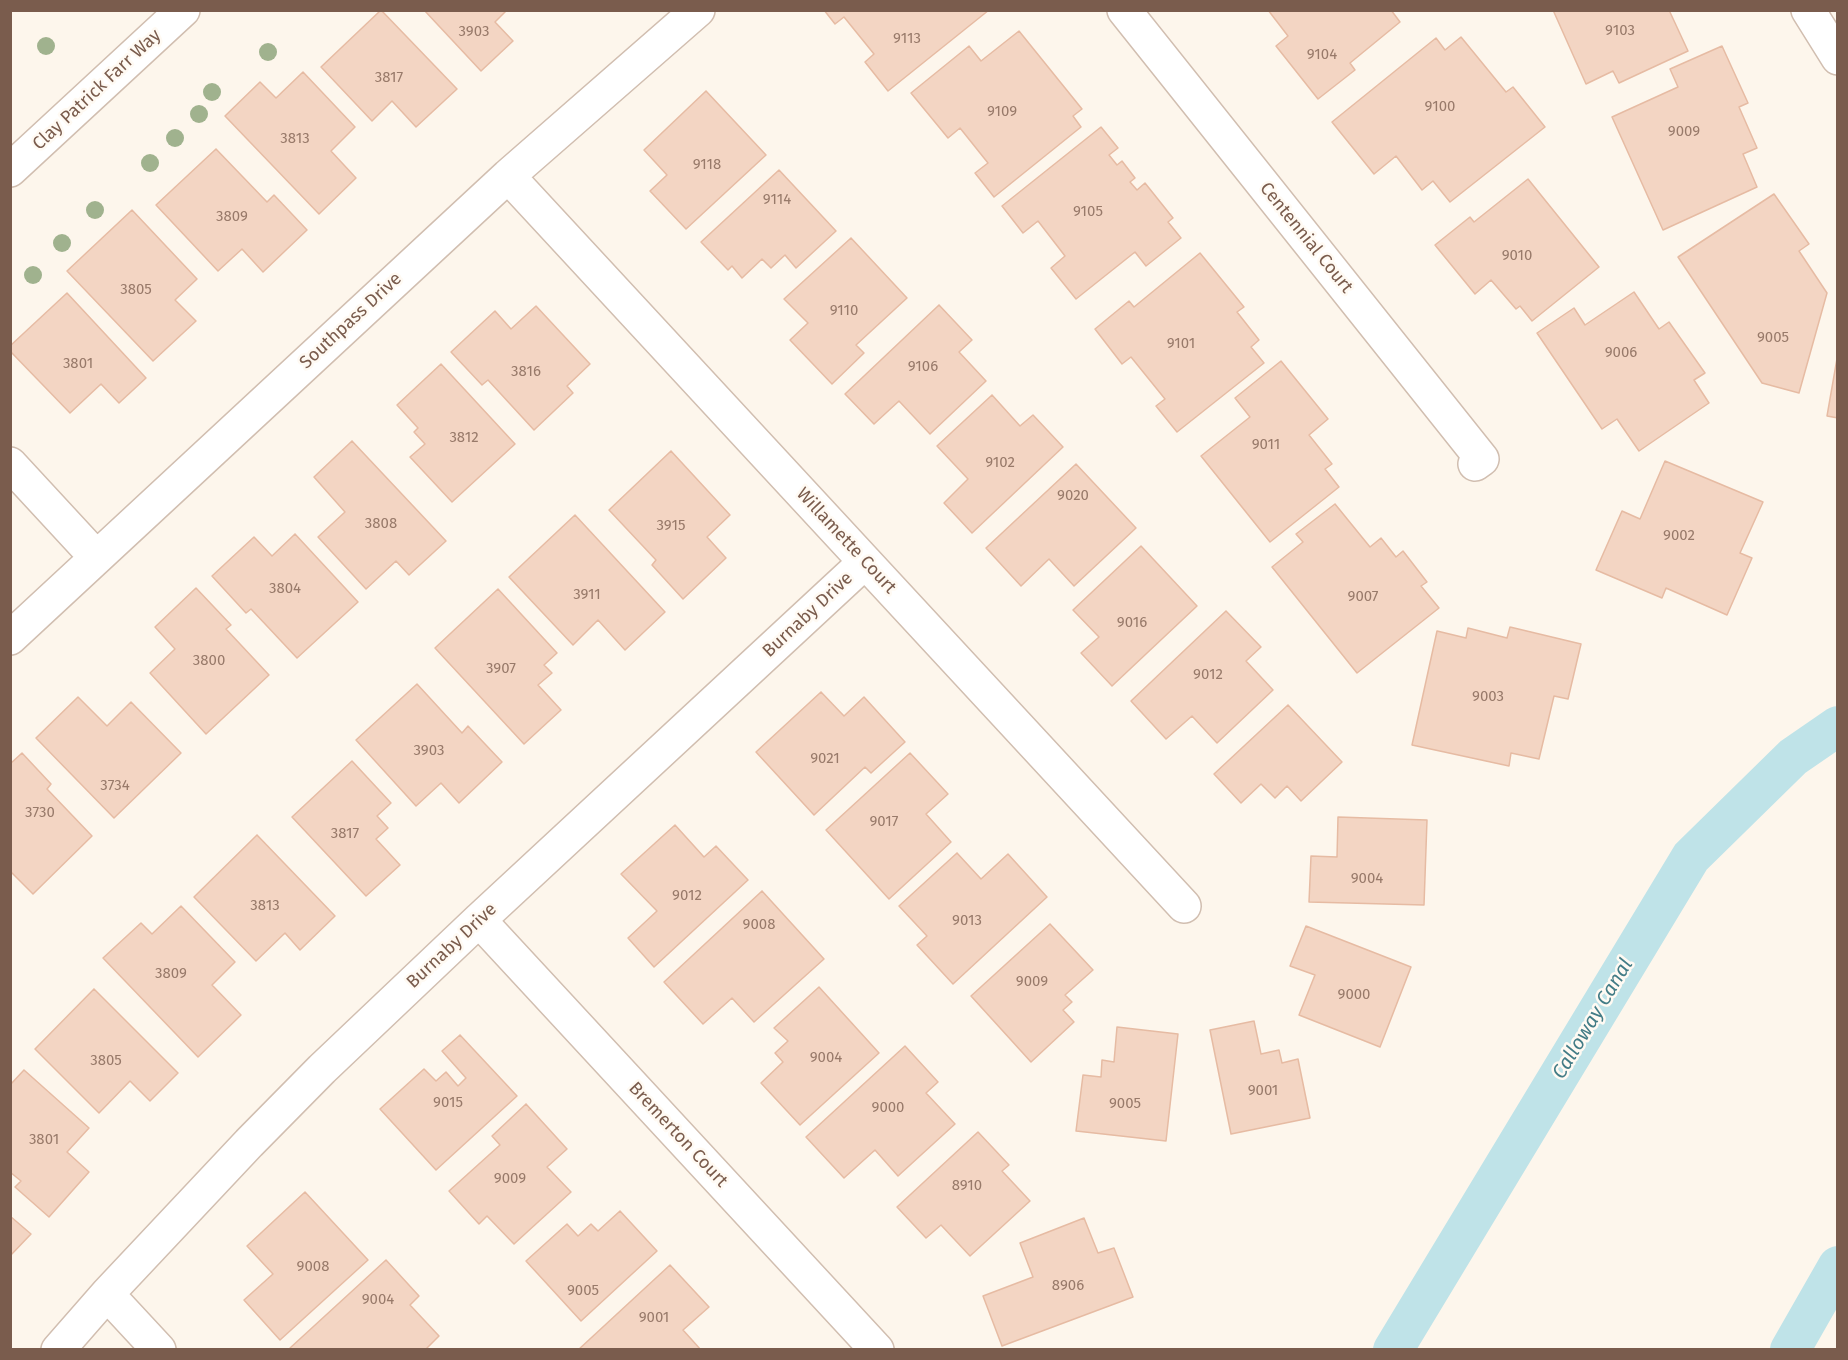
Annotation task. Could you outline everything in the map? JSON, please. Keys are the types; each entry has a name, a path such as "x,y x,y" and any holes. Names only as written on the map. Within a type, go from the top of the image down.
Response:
{"street":[{"name":"Clay Patrick Farr Way","path":"10,170 183,10"},
{"name":"Southpass Drive","path":"10,638 508,176 698,10"},
{"name":"Centennial Court","path":"1124,10 1482,459 1476,464"},
{"path":"1808,10 1838,58"},
{"name":"Willamette Court","path":"508,176 1184,906"},
{"path":"10,464 96,556"},
{"name":"Burnaby Drive","path":"58,1350 107,1293 322,1069 865,562"},
{"name":"Bremerton Court","path":"479,920 877,1350"},
{"path":"107,1293 159,1350"}],"building":[{"path":"381,10 457,89 416,127 392,101 372,121 321,67"},
{"path":"424,10 507,10 495,22 513,41 481,71"},
{"path":"824,10 989,10 888,91 865,62 874,54 844,17 835,24"},
{"path":"1268,10 1391,10 1400,22 1350,63 1355,70 1318,99 1276,46 1288,36"},
{"path":"1553,10 1669,10 1688,51 1619,83 1613,71 1586,84"},
{"path":"1019,31 1082,109 1073,116 1081,127 994,197 975,173 988,163 960,128 948,138 911,93 969,46 981,61"},
{"path":"1461,37 1506,92 1513,87 1545,127 1450,202 1433,181 1422,190 1396,156 1374,174 1332,122 1436,38 1445,50"},
{"path":"1722,46 1748,103 1739,107 1757,148 1743,154 1757,187 1663,230 1612,117 1678,87 1670,69"},
{"path":"303,72 355,127 331,151 356,178 319,214 225,116 260,82 276,98"},
{"path":"706,91 766,155 686,229 650,191 667,175 644,150"},
{"path":"1101,127 1118,148 1109,155 1117,165 1122,161 1135,178 1130,182 1137,190 1145,183 1173,218 1168,222 1181,238 1146,266 1135,252 1076,299 1051,268 1065,256 1038,221 1023,233 1002,206"},
{"path":"216,149 267,202 274,195 307,230 263,272 242,249 218,271 156,205"},
{"path":"779,170 836,231 796,268 785,255 771,268 762,259 742,278 732,266 728,270 701,242"},
{"path":"1528,179 1599,267 1532,321 1520,306 1516,309 1491,280 1475,294 1435,245 1470,217 1474,222"},
{"path":"1774,194 1809,244 1799,251 1827,293 1799,393 1762,383 1678,257"},
{"path":"132,210 197,279 175,300 196,321 153,361 67,271"},
{"path":"851,238 907,298 856,345 864,353 832,384 790,340 808,323 784,299"},
{"path":"1200,253 1244,307 1237,312 1259,340 1251,347 1264,363 1177,432 1156,406 1165,399 1131,357 1122,364 1095,329 1129,301 1134,307"},
{"path":"1634,292 1659,329 1669,322 1705,373 1694,380 1709,403 1639,451 1617,419 1602,429 1537,333 1574,308 1585,325"},
{"path":"67,293 146,378 119,403 101,384 70,413 10,351 10,346"},
{"path":"939,305 972,340 959,352 986,381 930,434 899,401 874,424 845,394"},
{"path":"536,306 590,364 567,386 573,393 534,430 488,380 482,385 451,352 495,311 511,329"},
{"path":"1838,353 1838,418 1827,416"},
{"path":"1281,361 1328,419 1309,435 1332,464 1325,469 1339,487 1270,542 1201,456 1250,417 1235,398"},
{"path":"441,364 515,444 452,502 410,457 425,444 414,432 418,428 397,405"},
{"path":"992,395 1020,426 1033,415 1063,447 972,533 944,503 968,479 937,446"},
{"path":"352,441 446,541 409,575 396,561 366,589 318,537 345,512 314,477"},
{"path":"671,451 730,515 707,537 726,558 683,599 652,565 656,560 609,510"},
{"path":"1665,461 1763,502 1740,553 1752,558 1727,615 1666,588 1662,598 1596,570 1622,511 1640,519"},
{"path":"1076,464 1136,528 1074,586 1049,559 1021,586 986,548"},
{"path":"1335,504 1370,547 1381,538 1396,557 1403,551 1427,582 1421,586 1439,608 1357,673 1272,567 1303,542 1296,534"},
{"path":"575,515 665,612 625,650 598,620 573,645 509,577"},
{"path":"295,534 358,602 297,658 251,609 246,613 212,576 254,537 272,556"},
{"path":"1141,546 1197,606 1112,686 1081,653 1099,637 1073,610"},
{"path":"196,588 231,625 226,629 269,675 206,734 150,673 175,649 155,627"},
{"path":"498,589 557,653 544,665 552,673 538,685 561,710 524,744 435,648"},
{"path":"1226,611 1261,647 1246,661 1273,690 1217,743 1192,716 1166,739 1131,701"},
{"path":"1510,627 1581,644 1568,699 1554,696 1539,759 1511,753 1509,766 1412,745 1437,631 1466,638 1468,628 1507,638"},
{"path":"417,684 462,733 468,726 502,762 459,803 441,783 416,806 356,740"},
{"path":"821,692 844,716 864,697 905,742 871,773 865,767 814,815 756,752"},
{"path":"78,697 107,726 131,702 181,753 114,818 36,738"},
{"path":"1288,705 1342,762 1301,801 1287,786 1275,798 1261,784 1241,803 1214,774"},
{"path":"22,753 51,784 47,789 92,836 33,894 10,871 10,764"},
{"path":"910,753 948,794 926,814 951,842 889,899 826,830"},
{"path":"352,761 391,803 377,816 388,828 376,839 400,865 366,896 292,817"},
{"path":"1338,817 1427,820 1424,905 1309,902 1311,856 1337,857"},
{"path":"675,825 704,857 716,846 748,880 654,967 628,938 657,911 621,874"},
{"path":"257,835 335,916 300,950 285,933 256,961 194,897"},
{"path":"957,853 981,879 1008,854 1047,897 953,984 917,945 927,936 899,906"},
{"path":"762,891 824,959 754,1022 732,998 703,1024 664,982"},
{"path":"181,906 235,962 212,985 241,1015 198,1057 103,958 141,923 152,934"},
{"path":"1050,924 1093,970 1065,995 1072,1002 1063,1010 1074,1022 1031,1062 971,996"},
{"path":"1306,926 1411,967 1380,1047 1299,1015 1315,975 1290,966"},
{"path":"819,987 879,1053 800,1125 761,1083 783,1062 775,1053 788,1041 774,1028"},
{"path":"94,989 178,1073 150,1101 130,1081 99,1113 35,1049"},
{"path":"1254,1021 1261,1054 1279,1050 1282,1063 1298,1059 1310,1118 1231,1134 1210,1030"},
{"path":"1117,1027 1178,1034 1166,1141 1076,1131 1083,1075 1101,1077 1102,1060 1114,1062"},
{"path":"460,1035 517,1096 436,1170 380,1109 424,1069 436,1081 446,1072 458,1086 466,1078 442,1051"},
{"path":"905,1046 938,1082 926,1093 955,1124 898,1176 875,1150 844,1178 806,1137"},
{"path":"24,1070 89,1128 67,1152 89,1172 49,1217 15,1187 21,1181 10,1172 10,1085"},
{"path":"526,1104 567,1149 547,1167 571,1192 514,1244 487,1216 479,1224 449,1191 500,1145 492,1136"},
{"path":"978,1132 1009,1165 1002,1171 1030,1201 970,1256 941,1225 926,1238 897,1207"},
{"path":"305,1192 368,1260 280,1340 244,1300 273,1274 247,1246"},
{"path":"620,1211 657,1251 581,1321 526,1261 567,1224 578,1236 591,1224 598,1231"},
{"path":"10,1216 31,1234 10,1256"},
{"path":"1084,1218 1098,1253 1114,1248 1133,1297 1002,1346 983,1296 1033,1277 1020,1243"},
{"path":"386,1260 419,1296 410,1305 439,1336 425,1350 291,1350 290,1348"},
{"path":"670,1265 709,1307 683,1330 701,1350 578,1350"}],"waterway":[{"name":"Calloway Canal","path":"1393,1350 1691,857 1793,757 1838,726"},
{"path":"1790,1350 1838,1266"}]}
